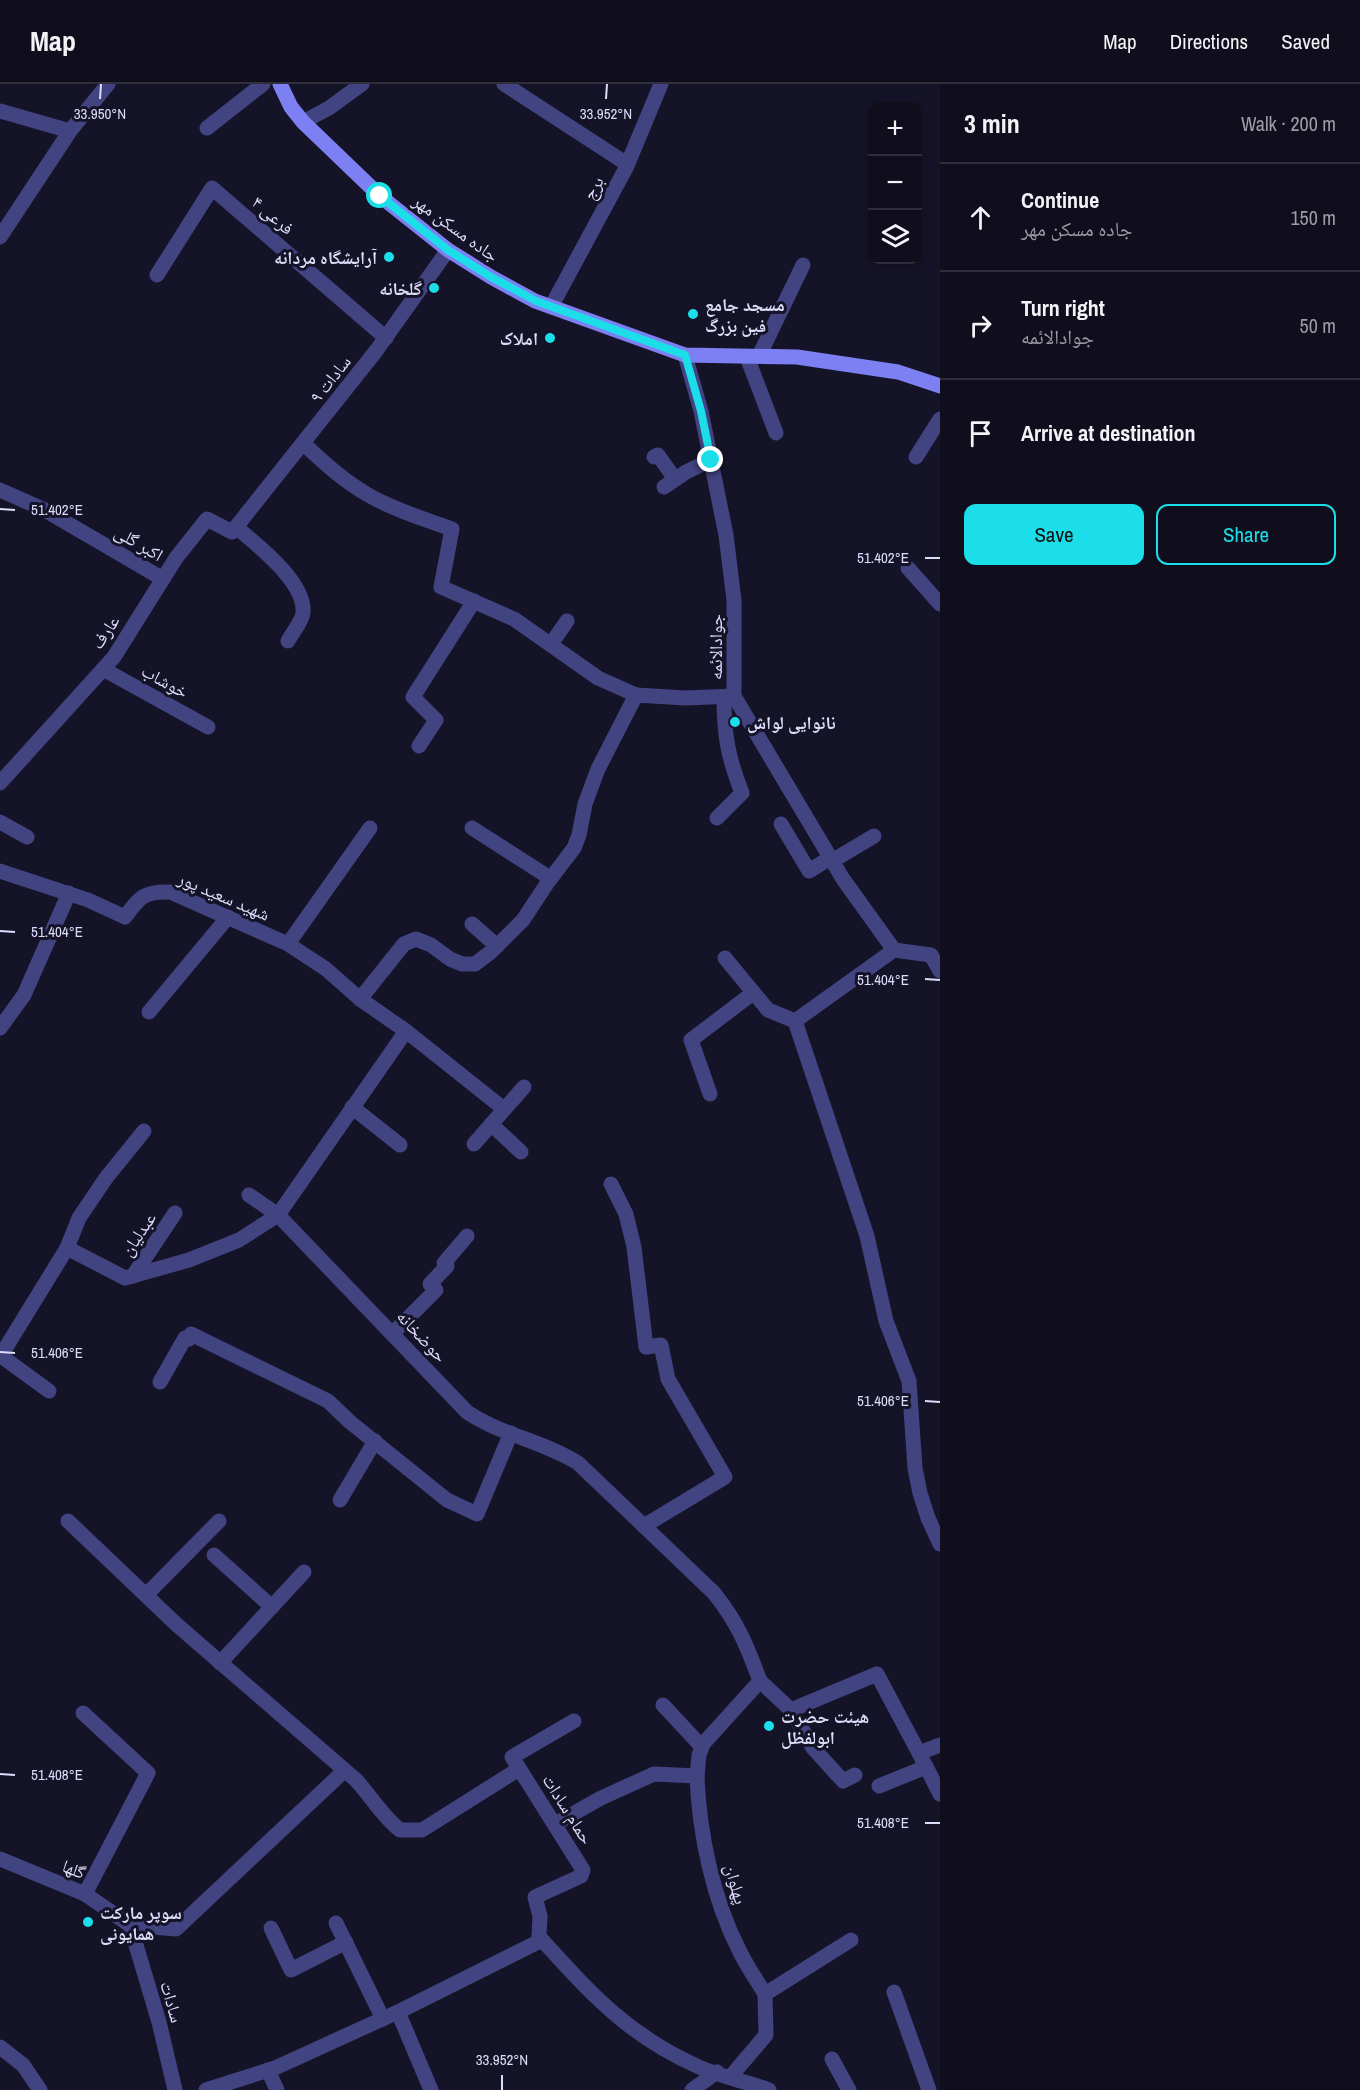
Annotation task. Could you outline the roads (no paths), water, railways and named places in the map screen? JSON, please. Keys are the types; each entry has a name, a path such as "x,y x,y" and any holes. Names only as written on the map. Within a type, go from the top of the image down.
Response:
{"main road":[{"name":"جاده مسکن مهر","path":"280,84 291,107 303,122 380,196 448,250 491,277 550,307 685,355 797,357 845,362 897,372 940,386"}],"street":[{"path":"0,237 70,131 108,84"},
{"path":"207,128 263,84"},
{"path":"303,122 329,108 362,84"},
{"path":"504,84 627,164"},
{"name":"برج","path":"550,307 627,164 661,84"},
{"path":"0,111 70,131"},
{"name":"فرعی ۴","path":"157,275 212,188 386,338"},
{"name":"سادات ۹","path":"236,527 386,338 448,250"},
{"path":"776,433 753,357 803,265"},
{"name":"جوادالائمه","path":"685,355 701,411 726,535 734,600 729,697 843,879 894,950"},
{"path":"916,458 940,419"},
{"path":"304,444 329,468 369,496 452,529 441,587 514,619 598,678 636,695 685,698 729,697 724,728 730,761 742,793 717,819"},
{"path":"654,457 658,455 669,483 711,460"},
{"name":"اکبر گلی","path":"0,490 43,509 163,579"},
{"name":"عارف","path":"0,783 114,657 176,558 207,519 232,532 236,527"},
{"path":"236,527 272,551 302,600 303,614 288,641"},
{"path":"908,568 940,604"},
{"path":"419,746 436,720 413,697 474,602"},
{"path":"551,644 567,621"},
{"name":"خوشاب","path":"103,669 208,727"},
{"path":"360,999 404,944 416,939 431,945 462,964 475,964 523,920 550,878 574,848 579,836 585,804 598,769 636,695"},
{"path":"0,822 27,837"},
{"path":"781,824 809,871 874,836"},
{"path":"288,944 370,828"},
{"path":"472,828 550,878"},
{"name":"شهید سعید پور","path":"0,871 88,900 125,917 139,899 152,891 170,892 288,944 326,969 360,999 406,1031 504,1109"},
{"path":"0,1028 24,995 69,894"},
{"path":"149,1012 228,917"},
{"path":"472,924 497,946"},
{"path":"795,1021 894,950 931,955 940,971"},
{"path":"725,958 768,1010 795,1021 867,1236 886,1321 909,1381 915,1468 928,1518 940,1544"},
{"path":"710,1094 691,1040 753,993"},
{"path":"67,1248 125,1278 189,1260 239,1239 278,1215 406,1031"},
{"path":"474,1144 524,1087"},
{"path":"352,1107 400,1145"},
{"path":"491,1124 521,1152"},
{"path":"49,1391 1,1357 67,1248 79,1218 106,1178 144,1131"},
{"path":"611,1184 626,1214 634,1246 646,1347 661,1345 668,1379 725,1477 644,1526"},
{"name":"حوضخانه","path":"249,1195 278,1215 467,1412 486,1425 560,1452 578,1463 714,1593 731,1614 744,1638 760,1682"},
{"name":"عبدلیان","path":"133,1276 175,1213"},
{"path":"393,1333 436,1290 430,1284 447,1266 444,1263 467,1236"},
{"path":"160,1382 185,1338 189,1339 191,1334 328,1401 447,1500 477,1514 511,1433"},
{"path":"340,1500 375,1441"},
{"path":"68,1521 220,1663 366,1791 387,1820 400,1830 410,1832 422,1830 519,1769 512,1757 574,1721"},
{"path":"146,1595 219,1521"},
{"path":"214,1555 272,1607"},
{"path":"220,1663 304,1572"},
{"path":"791,1710 877,1674 940,1794"},
{"path":"663,1705 702,1747 710,1735 760,1682 791,1710 813,1748 843,1781 855,1775"},
{"path":"83,1713 148,1773 85,1894"},
{"path":"879,1786 923,1760 940,1746"},
{"name":"پهلوان","path":"702,1747 698,1776 699,1809 709,1861 723,1913 739,1950 765,1994"},
{"name":"حمام سادات","path":"519,1769 583,1870 581,1876 535,1897 540,1916 539,1936 542,1941"},
{"path":"130,1925 176,1929 344,1771"},
{"path":"555,1824 601,1798 654,1774 698,1776"},
{"name":"گلها","path":"0,1858 18,1868 85,1894 130,1925"},
{"path":"336,1923 383,2019"},
{"name":"سادات","path":"130,1925 159,2022 175,2090"},
{"path":"271,1928 291,1970 346,1942"},
{"path":"692,2090 724,2074 766,2035 765,1994 851,1940"},
{"path":"206,2090 268,2070 398,2012 542,1941 598,2001 661,2049 702,2068 769,2090"},
{"path":"894,1992 929,2090"},
{"path":"398,2012 431,2090"},
{"path":"0,2047 23,2065 39,2090"},
{"path":"832,2059 849,2090"},
{"path":"268,2070 277,2090"}],"place":[{"name":"آرایشگاه مردانه","path":"389,257"},
{"name":"گلخانه","path":"434,288"},
{"name":"مسجد جامع فین بزرگ","path":"693,314"},
{"name":"املاک","path":"550,338"},
{"name":"نانوایی لواش","path":"735,722"},
{"name":"هیئت حضرت ابولفظل","path":"769,1726"},
{"name":"سوپر مارکت همایونی","path":"88,1922"}]}
